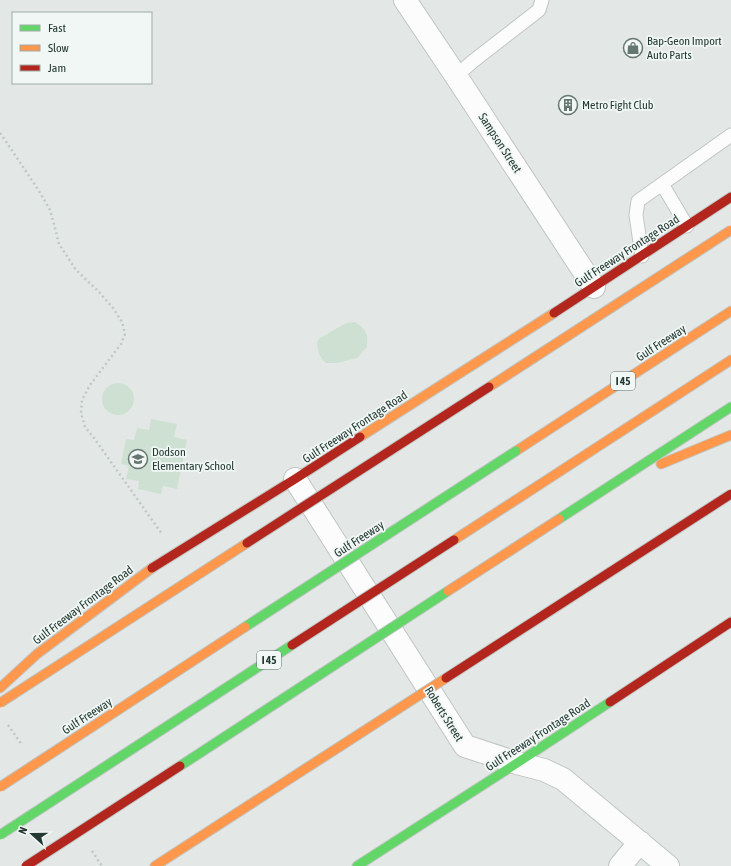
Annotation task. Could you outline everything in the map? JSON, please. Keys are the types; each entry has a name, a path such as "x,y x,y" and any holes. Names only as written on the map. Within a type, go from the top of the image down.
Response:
{"main road":[{"name":"Gulf Freeway Frontage Road","path":"1,689 37,654 155,566 295,479 642,256 731,197"},
{"path":"1,689 731,230"},
{"name":"Gulf Freeway","path":"0,787 666,353 728,308"},
{"name":"I 45","path":"0,836 731,360"},
{"path":"26,866 731,407"},
{"path":"607,488 731,435"},
{"path":"155,866 731,494"},
{"name":"Gulf Freeway Frontage Road","path":"357,866 731,622"},
{"path":"166,866 291,778"}],"street":[{"name":"Sampson Street","path":"405,0 594,287"},
{"name":"Roberts Street","path":"295,479 464,746 544,770 563,778 668,866"},
{"path":"620,866 640,842"}],"lane":[{"path":"456,76 538,10 542,0"},
{"path":"642,256 636,216 638,201 731,135"},
{"path":"662,184 687,226"}],"path":[{"path":"0,133 43,197 50,210 59,244 76,270 98,291 113,308 122,322 125,334 122,344 90,385 82,400 81,413 85,427 176,553"}],"green space":[{"path":"355,322 366,332 367,347 357,358 337,363 326,363 319,354 317,342 320,338 346,323"},
{"path":"115,383 121,383 131,390 134,399 133,405 127,412 121,415 115,415 105,408 102,402 102,396 109,386"},
{"path":"151,419 177,424 174,437 187,440 177,489 163,486 161,494 138,489 139,481 126,479 129,466 121,464 126,439 134,440 137,428 149,430"}],"traffic: fast":[{"path":"559,519 731,407"},
{"path":"245,627 516,451"},
{"path":"180,766 448,591"},
{"path":"0,835 292,645"},
{"path":"357,866 610,702"}],"traffic: slow":[{"path":"489,387 731,230"},
{"path":"516,451 731,311"},
{"path":"360,437 554,313"},
{"path":"539,485 731,360"},
{"path":"661,464 731,435"},
{"path":"454,540 539,485"},
{"path":"448,591 559,519"},
{"path":"0,703 247,543"},
{"path":"0,688 37,654 152,568"},
{"path":"0,787 245,627"},
{"path":"291,778 446,678"},
{"path":"155,866 291,778"}],"traffic: jam":[{"path":"554,313 731,197"},
{"path":"247,543 489,387"},
{"path":"152,568 360,437"},
{"path":"446,678 731,494"},
{"path":"292,645 454,540"},
{"path":"610,702 731,622"},
{"path":"26,866 180,766"}],"place":[{"name":"Bap-Geon Import Auto Parts","path":"633,48"},
{"name":"Metro Fight Club","path":"568,105"},
{"name":"Dodson Elementary School","path":"138,459"}]}
